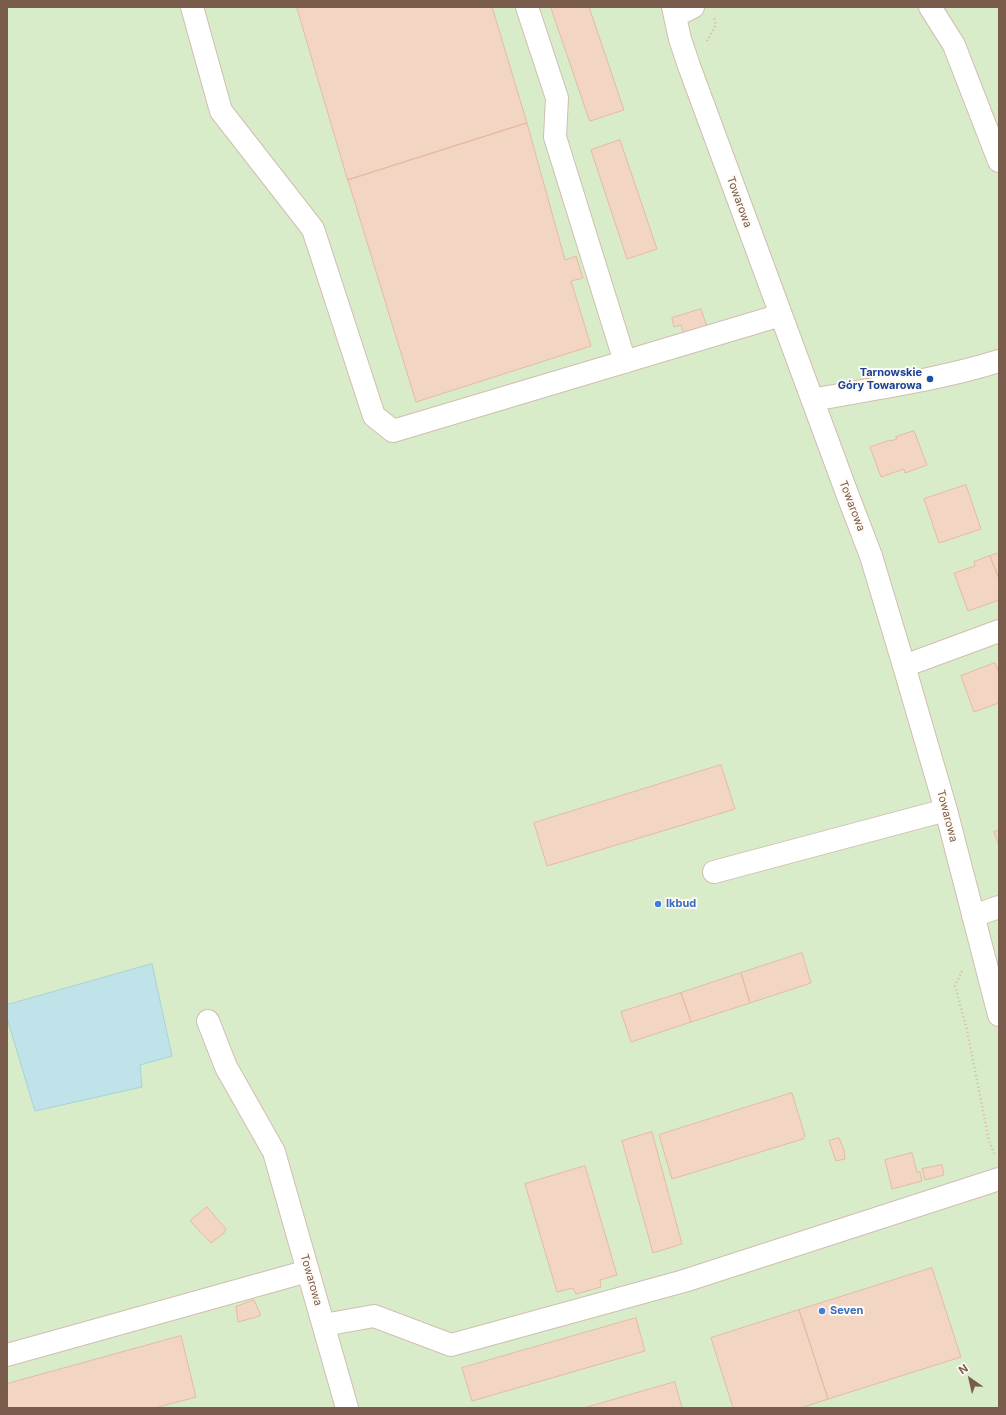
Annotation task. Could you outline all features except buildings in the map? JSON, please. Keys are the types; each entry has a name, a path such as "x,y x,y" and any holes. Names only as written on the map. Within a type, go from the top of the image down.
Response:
{"street":[{"path":"192,7 221,111 312,229 374,416 393,431 781,315"},
{"path":"528,7 557,98 555,136 625,362"},
{"path":"930,7 954,45 999,161"},
{"name":"Towarowa","path":"680,10 680,39 689,66 871,556 946,810 999,1015"},
{"path":"812,400 915,382 972,369 999,361"},
{"path":"904,666 999,631"},
{"path":"714,872 946,810"},
{"path":"973,916 999,907"},
{"name":"Towarowa","path":"208,1021 226,1067 274,1152 347,1408"},
{"path":"324,1325 374,1316 451,1345 684,1281 999,1179"},
{"path":"7,1355 308,1271"}],"green space":[{"path":"7,7 999,7 999,1408 7,1408"}],"water":[{"path":"152,964 172,1056 140,1065 142,1087 35,1111 7,1018 7,1005"}],"place":[{"name":"Tarnowskie Góry Towarowa","path":"930,379"},
{"name":"Ikbud","path":"658,904"},
{"name":"Seven","path":"822,1311"}]}
